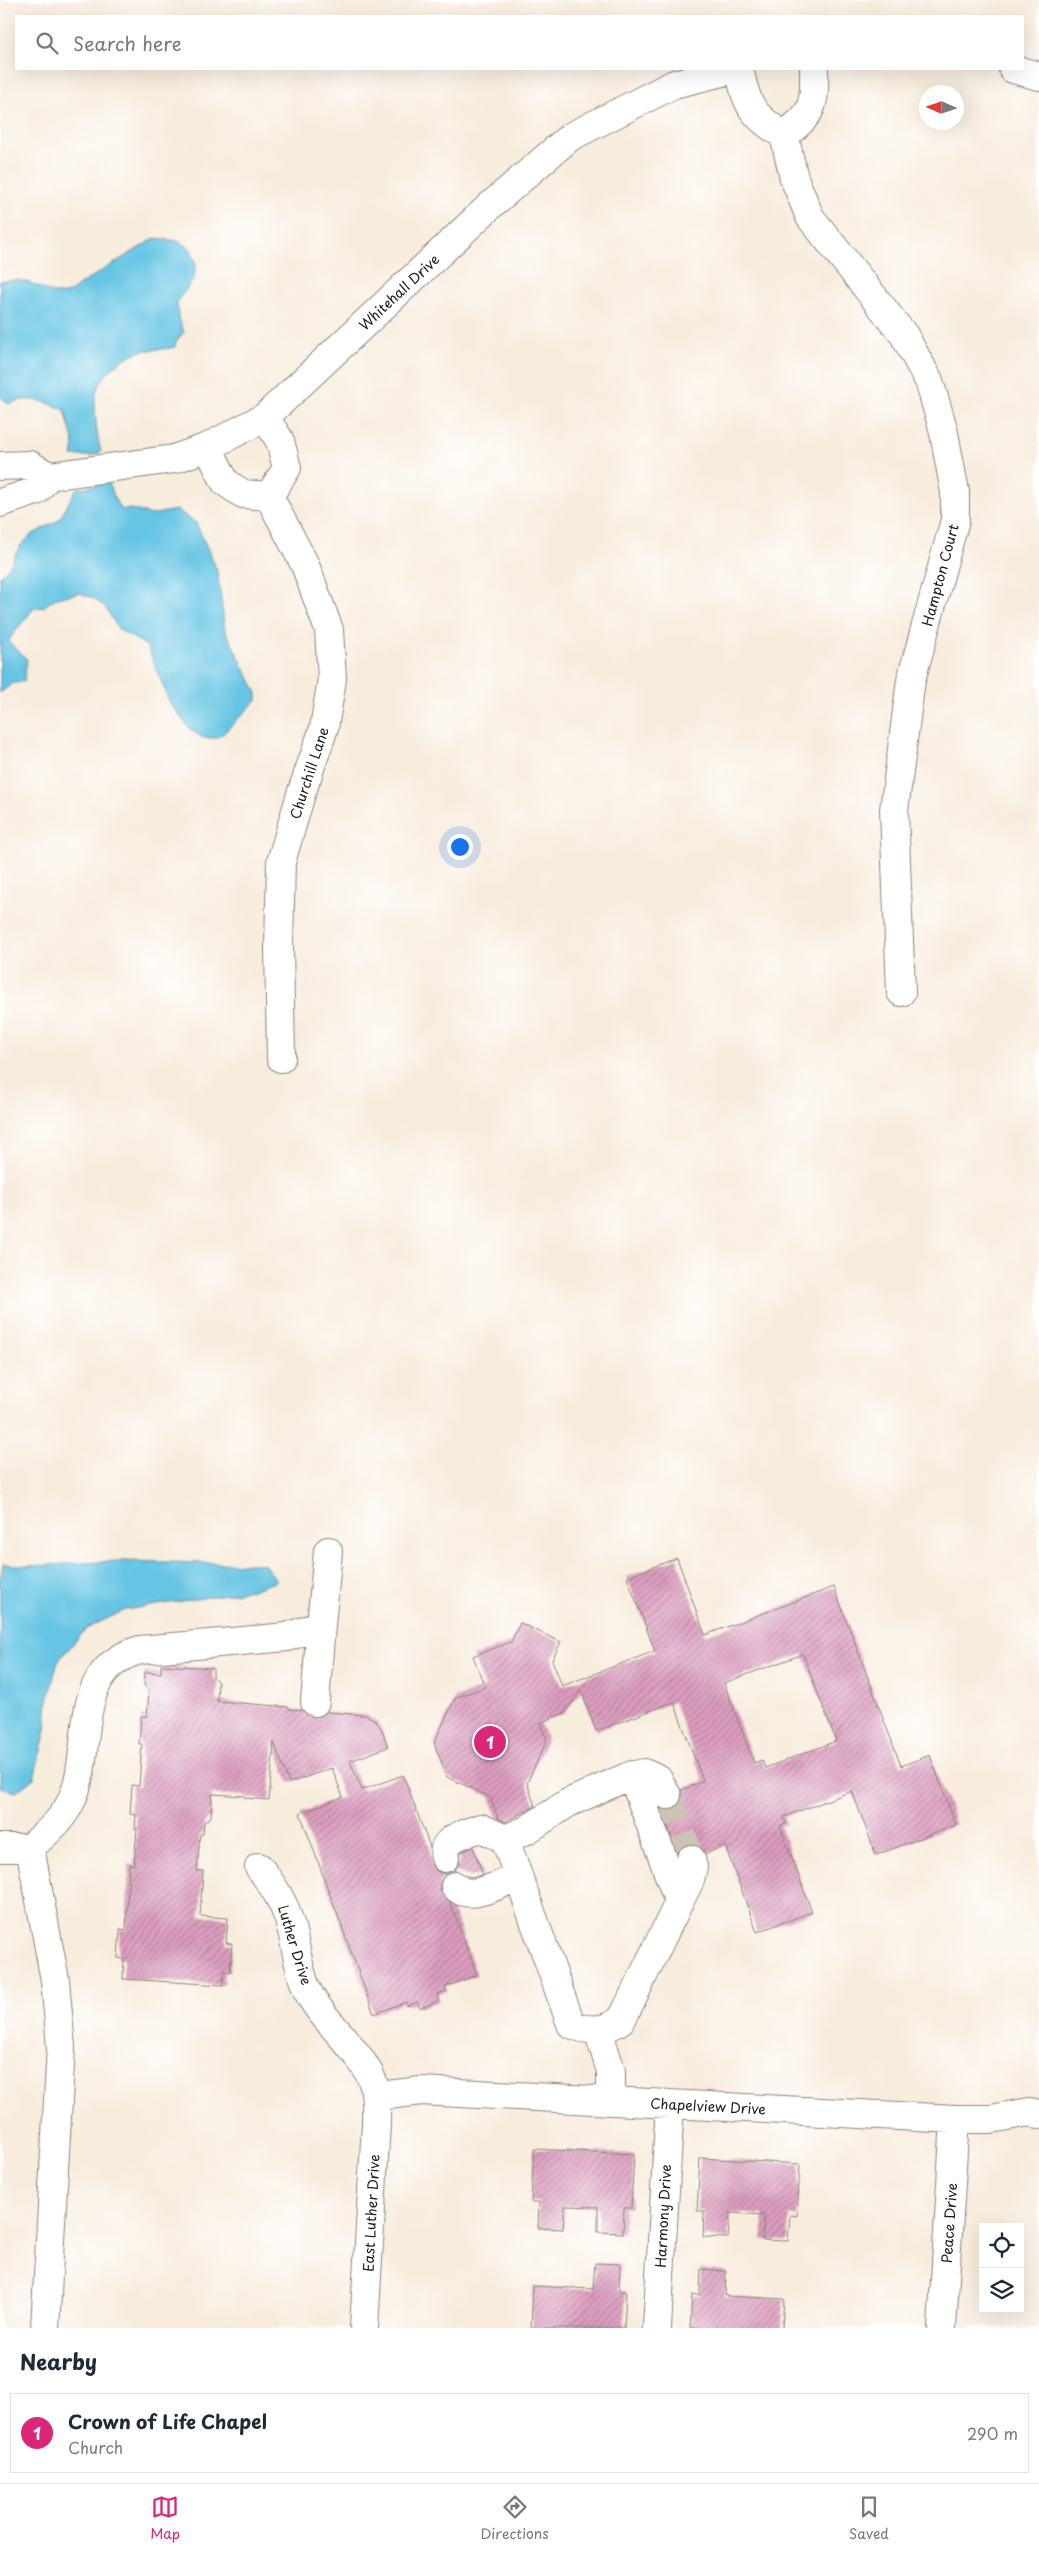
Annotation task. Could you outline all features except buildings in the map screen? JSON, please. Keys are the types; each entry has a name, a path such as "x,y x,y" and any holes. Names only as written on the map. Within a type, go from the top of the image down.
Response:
{"street":[{"name":"Whitehall Drive","path":"49,476 174,459 208,447 265,417 491,205 570,137 674,84 730,70"},
{"path":"739,70 747,102 766,124 784,135 803,122 813,103 814,70"},
{"path":"1018,70 1039,76"},
{"name":"Hampton Court","path":"784,135 794,178 810,217 904,335 929,381 943,428 955,492 955,520 911,680 894,810 901,992"},
{"path":"208,447 225,482 243,494 269,496 287,468 280,441 265,417"},
{"path":"0,466 30,465 49,476 36,491 0,503"},
{"name":"Churchill Lane","path":"269,496 305,565 330,630 332,679 324,728 300,794 281,862 279,946 281,1058"},
{"path":"315,1702 328,1552"},
{"path":"0,1848 30,1848 58,1821 72,1800 79,1778 92,1693 97,1682 112,1664 130,1652 140,1650 286,1637 321,1625"},
{"path":"505,1839 527,1830 568,1804 632,1775 644,1774 658,1778 667,1795"},
{"path":"632,1775 679,1902"},
{"path":"445,1858 445,1846 449,1841 481,1828 505,1839 571,2024 585,2030 598,2030 618,2022 625,2014 692,1873 691,1859"},
{"path":"30,1848 55,1980 61,2047 45,2328"},
{"name":"Luther Drive","path":"259,1867 275,1888 288,1917 298,1967 308,1990 318,2009 367,2072 374,2084 377,2099"},
{"path":"455,1886 464,1893 470,1894 518,1877"},
{"path":"598,2030 611,2072 612,2101"},
{"name":"Chapelview Drive","path":"377,2099 388,2095 421,2091 955,2119 991,2119 1029,2112 1039,2114"},
{"name":"East Luther Drive","path":"364,2328 377,2099"},
{"name":"Harmony Drive","path":"657,2328 670,2104"},
{"name":"Peace Drive","path":"942,2328 955,2119"}],"water":[{"path":"155,238 178,241 190,248 196,263 194,279 177,301 178,317 184,332 176,341 175,347 146,350 133,354 105,376 98,387 95,401 101,452 91,456 72,456 74,444 65,410 44,402 30,400 16,401 9,404 0,396 0,281 20,280 53,293 66,294"},
{"path":"109,483 117,504 123,510 132,509 150,515 176,510 196,523 217,570 225,630 257,693 257,700 223,734 215,738 203,738 190,729 170,703 147,646 118,629 106,608 93,598 79,593 56,598 43,607 34,608 11,637 9,642 27,659 24,681 12,684 0,693 0,576 9,567 20,546 31,535 59,520 76,489"},
{"path":"118,1561 264,1564 277,1581 252,1590 125,1610 86,1629 58,1661 48,1700 46,1730 34,1778 16,1792 0,1788 0,1581 3,1564 31,1566"}],"tunnel":[{"path":"667,1795 691,1859"}],"place":[{"name":"Crown of Life Chapel","path":"490,1742"}]}
